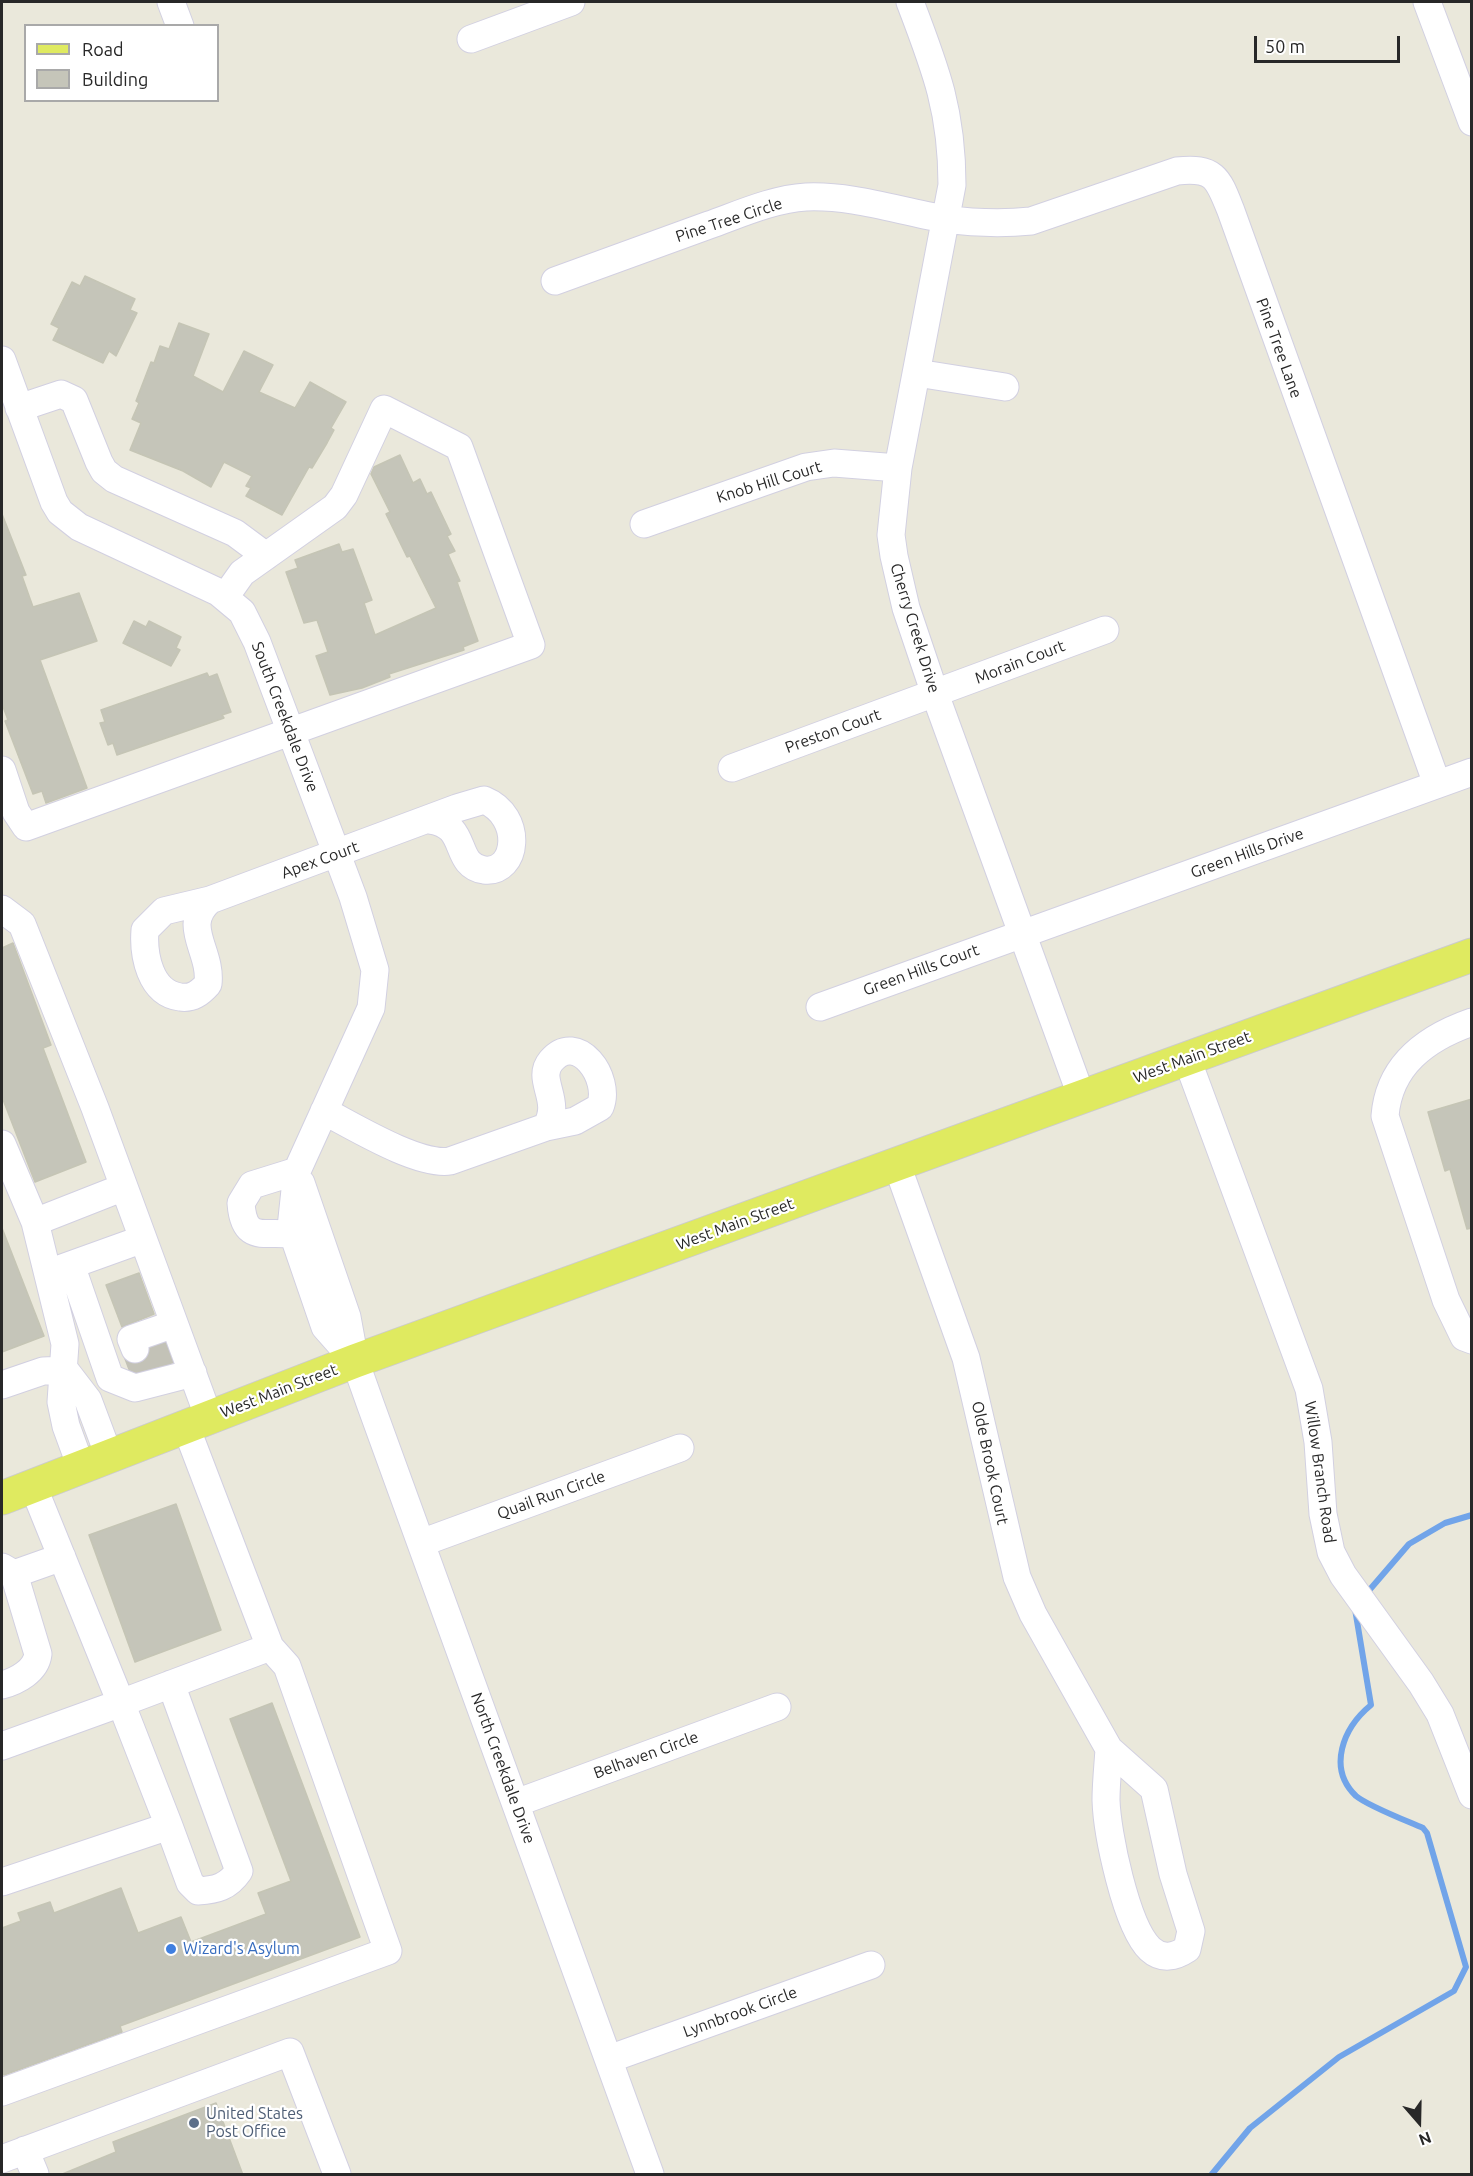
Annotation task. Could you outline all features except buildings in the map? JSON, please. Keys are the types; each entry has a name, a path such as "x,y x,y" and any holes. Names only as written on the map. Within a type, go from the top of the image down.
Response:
{"main road":[{"name":"West Main Street","path":"2,1498 355,1362 1472,955"}],"street":[{"path":"171,2 179,24"},
{"path":"471,39 571,2"},
{"name":"Cherry Creek Drive","path":"910,2 934,65 948,112 952,146 952,185 898,468 891,535 894,556 906,608 935,694 1082,1098"},
{"path":"1427,2 1472,122"},
{"name":"Pine Tree Lane","path":"944,218 986,223 1031,221 1177,171 1209,172 1217,179 1437,784"},
{"name":"Pine Tree Circle","path":"555,281 734,216 782,201 804,197 847,199 909,209 944,218"},
{"name":"South Creekdale Drive","path":"2,360 54,502 60,512 79,526 225,597 242,612 250,624 372,956 375,982 371,1008 297,1171 291,1228 326,1327 355,1362"},
{"path":"917,373 1005,387"},
{"path":"19,408 61,394 74,400 99,462 104,471 114,480 235,533 266,556"},
{"path":"2,770 16,812 26,828 531,645 459,447 384,410 339,501 242,573 225,597"},
{"name":"Knob Hill Court","path":"644,524 806,467 834,463 898,468"},
{"name":"Morain Court","path":"935,694 1105,630"},
{"name":"Preston Court","path":"732,768 935,694"},
{"name":"Green Hills Drive","path":"1022,933 1472,772"},
{"name":"Apex Court","path":"210,900 430,820"},
{"path":"2,909 22,924 124,1187 143,1239 154,1337 165,1378 197,1423 270,1647 288,1666 388,1951 2,2092"},
{"name":"Green Hills Court","path":"820,1007 1022,933"},
{"path":"1472,1022 1454,1028 1422,1047 1400,1069 1387,1094 1385,1116 1446,1300 1464,1337 1472,1340"},
{"name":"Willow Branch Road","path":"1187,1059 1309,1389 1318,1442 1327,1536 1342,1575 1440,1714 1472,1795"},
{"path":"324,1111 408,1152 439,1163 546,1127"},
{"path":"2,1144 35,1222 94,1332 110,1378 135,1388 165,1378"},
{"name":"Olde Brook Court","path":"897,1165 966,1358 979,1404 1000,1514 1017,1577 1033,1614 1109,1749 1154,1789 1173,1874 1191,1931 1187,1949 1179,1954 1161,1955 1151,1949 1136,1927 1122,1887 1114,1856 1106,1800 1109,1749"},
{"path":"293,1235 283,1233 270,1236 250,1229 244,1221 240,1203 252,1185 297,1171 347,1317 355,1362"},
{"path":"35,1222 124,1187"},
{"path":"59,1269 143,1239"},
{"path":"59,1269 65,1357 61,1402 66,1426 95,1462"},
{"path":"2,1385 43,1371 65,1357 94,1332"},
{"name":"North Creekdale Drive","path":"355,1362 650,2175"},
{"name":"Quail Run Circle","path":"421,1543 680,1448"},
{"path":"33,1486 121,1703 190,1883 198,1891 215,1890 231,1883 239,1871 171,1684"},
{"path":"2,1685 26,1674 36,1663 38,1654 8,1570 62,1557"},
{"path":"2,1746 270,1647"},
{"name":"Belhaven Circle","path":"516,1803 777,1707"},
{"path":"2,1882 169,1826"},
{"name":"Lynnbrook Circle","path":"609,2060 872,1965"},
{"path":"21,2161 290,2052 338,2175"}],"waterway":[{"path":"1366,1594 1409,1544 1445,1523 1472,1515"},
{"path":"1212,2174 1250,2128 1339,2057 1454,1991 1466,1967 1427,1833 1423,1828 1378,1809 1356,1796 1347,1785 1342,1773 1342,1749 1346,1737 1361,1714 1371,1705 1355,1609"}],"tunnel":[{"path":"154,1342 167,1373"},
{"path":"135,1349 147,1381"}],"place":[{"name":"Wizard's Asylum","path":"171,1949"},
{"name":"United States Post Office","path":"194,2123"}]}
